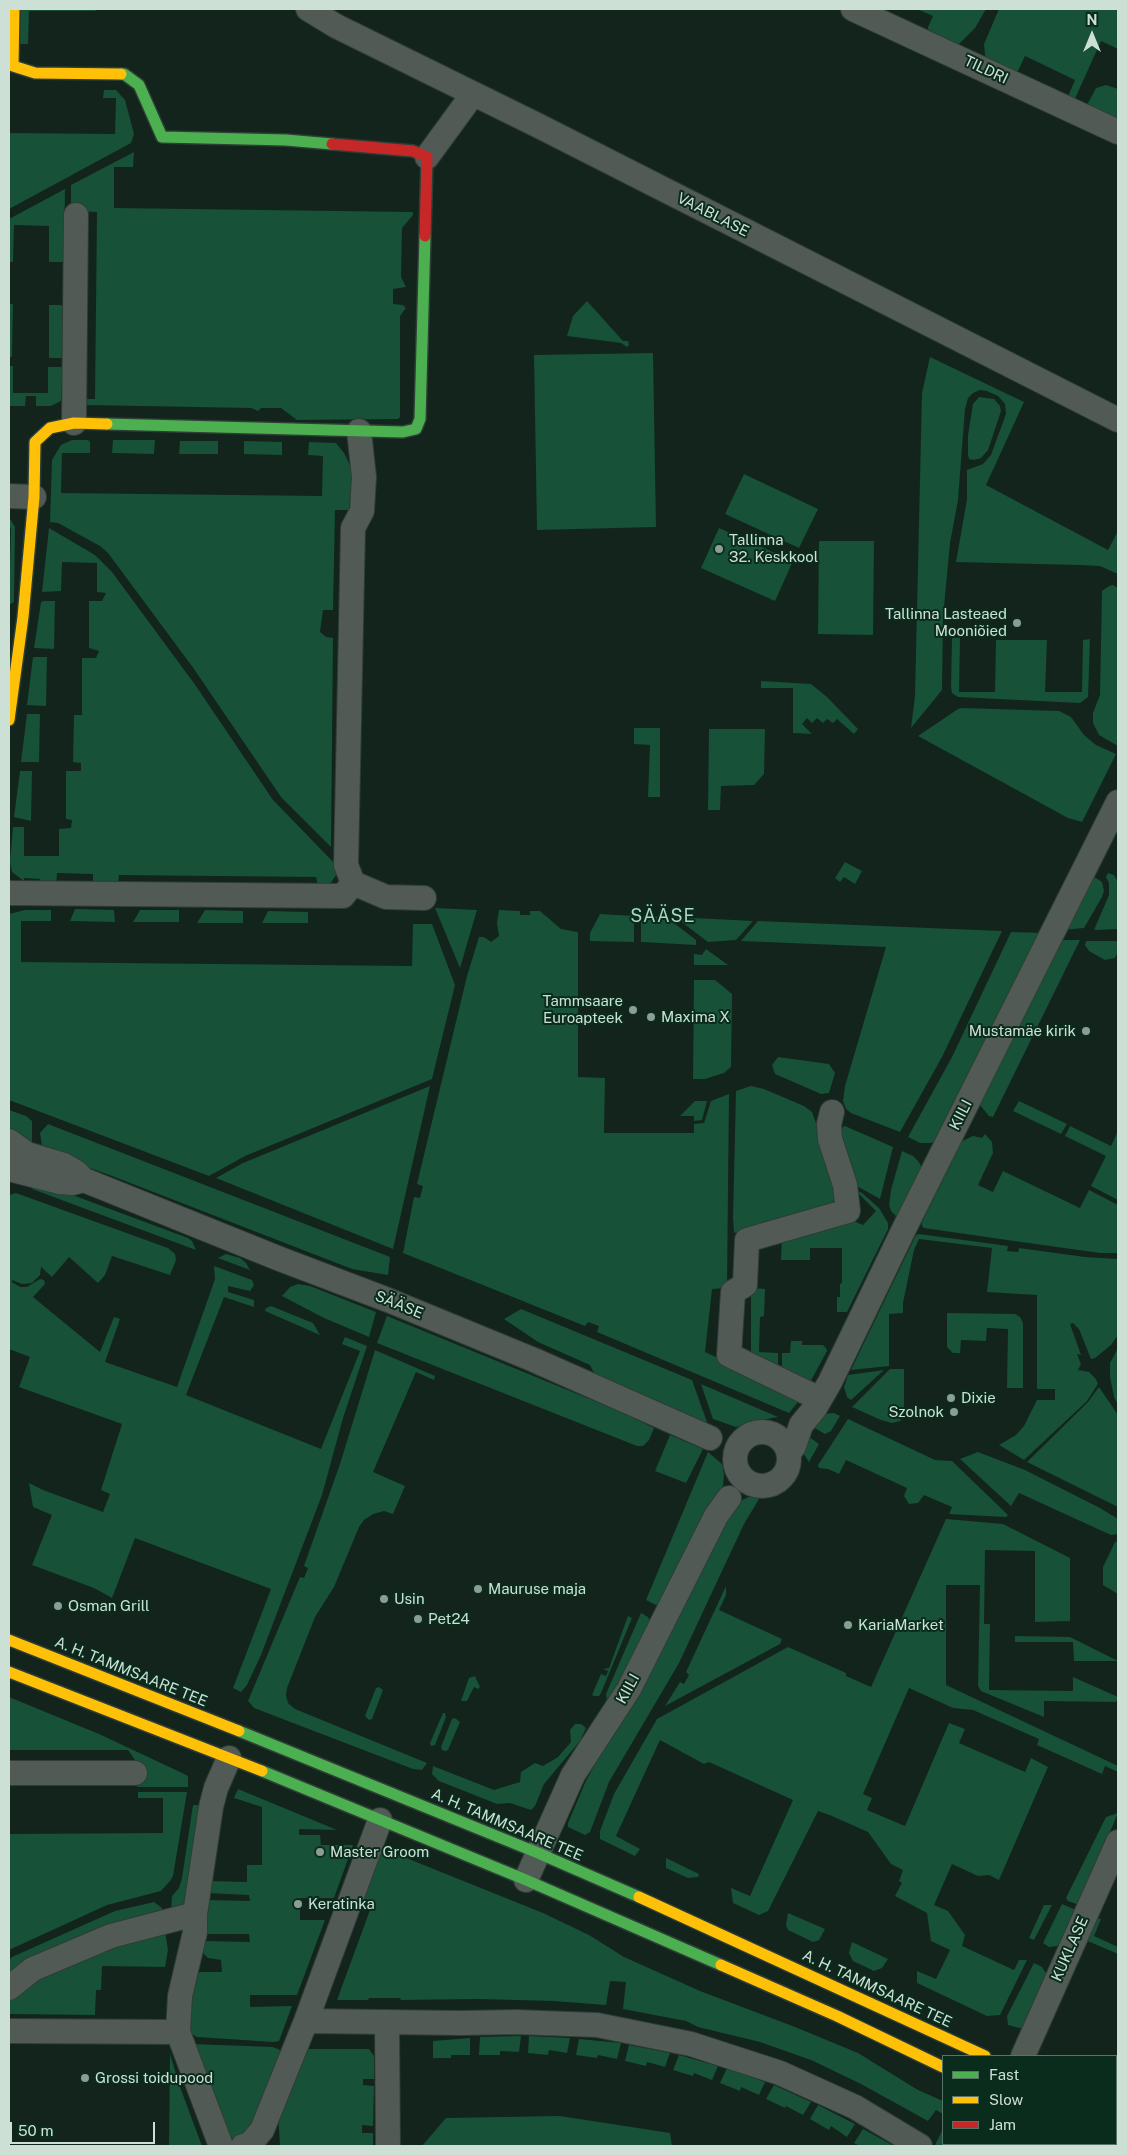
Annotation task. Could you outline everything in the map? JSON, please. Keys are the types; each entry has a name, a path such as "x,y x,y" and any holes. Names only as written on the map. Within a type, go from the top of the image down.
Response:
{"main road":[{"path":"9,720 23,617 34,497 35,442 50,428 74,423 403,432 416,429 420,418 427,157 413,151 286,140 162,137 139,85 124,74 36,73 11,66 14,9"},
{"name":"A. H. TAMMSAARE TEE","path":"9,1640 262,1740 538,1853 720,1933 983,2055"},
{"path":"9,1672 229,1758 526,1880 837,2016 942,2068"}],"street":[{"name":"VAABLASE","path":"308,9 336,26 1118,420"},
{"name":"TILDRI","path":"853,9 1118,132"},
{"path":"427,157 473,94"},
{"path":"74,423 76,216"},
{"path":"359,431 364,477 362,510 353,528 346,865 354,883 386,897 424,898"},
{"path":"9,496 34,497"},
{"name":"KIILI","path":"789,1453 794,1446 801,1425 820,1399 1118,802"},
{"path":"9,892 343,896 354,883"},
{"path":"820,1399 729,1355 733,1292 746,1285 747,1240 848,1211 845,1185 830,1138 829,1124 832,1112"},
{"name":"SÄÄSE","path":"9,1141 27,1154 64,1165 76,1172 84,1180 516,1352 710,1438"},
{"name":"SÄÄSE","path":"9,1169 60,1182 72,1183 84,1180"},
{"path":"759,1487 745,1481 735,1466 713,1446 710,1438 757,1435 801,1425"},
{"path":"757,1435 781,1440 789,1453 789,1465 782,1478 768,1486 751,1488 729,1498 729,1484 735,1466 736,1449 757,1435"},
{"name":"KIILI","path":"526,1880 573,1775 629,1690 716,1516 729,1498"},
{"path":"221,2146 178,2032 180,1996 195,1932 195,1914 211,1807 216,1788 229,1758"},
{"path":"9,1773 135,1773"},
{"path":"243,2146 250,2144 262,2130 306,2021 380,1820"},
{"name":"KUKLASE","path":"1023,2055 1118,1842"},
{"path":"9,1988 33,1969 111,1936 195,1914"},
{"path":"306,2021 516,2022 597,2025 691,2044 780,2073 855,2107 920,2146"},
{"path":"388,2022 388,2146"},
{"path":"9,2031 178,2032"}],"green space":[{"path":"21,9 95,9 96,11 29,11 28,44 19,44"},
{"path":"917,9 986,9 975,28 958,45 929,36 928,27 933,16"},
{"path":"999,9 1118,9 1118,49 1101,41 1074,101 1067,99 1075,80 1025,56 1016,75 986,64 984,44"},
{"path":"1106,85 1118,89 1118,124 1087,105 1096,88"},
{"path":"104,90 116,90 125,100 134,134 131,143 9,209 9,133 115,134 116,98 103,98"},
{"path":"134,152 133,167 114,167 114,208 413,212 413,215 402,228 401,277 406,287 393,289 393,304 403,305 406,308 400,316 400,417 398,419 297,420 281,408 261,408 258,411 251,408 83,405 84,399 95,399 97,212 71,211 71,185"},
{"path":"65,189 64,260 62,262 49,262 49,226 14,225 13,262 9,262 9,219"},
{"path":"587,301 623,341 628,341 629,345 627,347 621,343 567,336 573,316"},
{"path":"9,304 13,304 12,357 9,357"},
{"path":"49,305 61,305 64,308 63,357 61,358 49,358"},
{"path":"653,353 656,527 537,530 534,355"},
{"path":"930,357 1024,402 986,485 1108,550 1118,531 1118,574 1100,566 956,562 967,499 967,470 983,464 991,455 1006,414 1005,404 998,396 980,390 973,393 968,398 965,409 958,500 950,543 943,617 942,690 911,728 915,696 922,393"},
{"path":"9,366 13,366 13,393 48,393 48,367 63,367 61,401 51,406 36,406 36,396 26,396 25,406 9,406"},
{"path":"979,397 994,399 1000,406 1001,411 988,450 981,458 974,460 969,459 968,455 968,435 973,404"},
{"path":"72,440 88,440 90,442 90,453 62,453 61,493 322,496 323,456 308,455 309,442 336,443 344,453 351,467 357,496 350,496 349,510 335,510 333,610 323,610 320,632 326,637 333,638 331,847 281,797 194,669 108,553 100,546 58,523 50,522 52,460 61,445"},
{"path":"113,440 155,440 154,454 112,453"},
{"path":"180,441 218,441 218,454 179,454"},
{"path":"244,441 282,442 282,455 244,454"},
{"path":"744,474 818,509 799,548 725,514"},
{"path":"9,517 15,527 14,602 9,605 11,528 9,527"},
{"path":"49,528 95,555 112,572 196,686 273,800 340,869 330,884 319,889 316,877 119,875 118,887 93,887 93,874 57,873 56,887 40,887 40,879 24,878 24,881 12,872 10,862 13,827 24,827 24,856 59,856 59,829 71,828 72,820 66,819 66,771 81,771 81,763 73,762 74,715 82,715 82,658 96,658 99,651 89,648 89,601 102,601 106,593 97,592 97,563 62,562 61,591 42,592"},
{"path":"719,528 793,561 775,601 701,568"},
{"path":"819,541 874,541 873,635 818,634"},
{"path":"1113,585 1118,588 1118,746 1099,735 1093,723 1093,713 1100,695 1102,591"},
{"path":"55,601 54,649 34,648 41,602"},
{"path":"952,638 960,638 959,692 995,692 996,640 1047,640 1045,692 1082,692 1083,640 1090,639 1088,697 1080,703 958,697 952,693 951,687"},
{"path":"33,657 47,657 46,706 27,705"},
{"path":"761,681 811,684 827,697 858,729 854,734 837,719 833,723 827,719 823,723 817,718 812,723 807,718 802,724 812,734 793,733 793,688 761,688"},
{"path":"962,708 1059,711 1071,717 1084,735 1096,745 1116,754 1082,822 1068,818 918,736"},
{"path":"27,714 40,714 39,762 21,762"},
{"path":"634,728 660,728 660,797 648,797 650,745 634,744"},
{"path":"709,729 765,729 764,774 754,785 721,786 720,810 708,810"},
{"path":"20,771 32,771 31,821 14,817"},
{"path":"845,862 862,871 855,884 844,877 840,882 835,878"},
{"path":"1108,873 1114,875 1118,882 1118,929 1094,930 1109,895 1109,883 1106,877"},
{"path":"1090,874 1102,882 1104,891 1102,897 1084,928 1063,930"},
{"path":"435,908 477,910 460,968"},
{"path":"75,909 114,910 115,922 70,921"},
{"path":"25,910 51,910 51,921 21,921 21,962 412,966 413,924 432,924 455,985 432,1079 245,1156 209,1176 9,1100 9,914"},
{"path":"140,910 179,910 179,922 133,922"},
{"path":"205,910 243,911 243,923 197,923"},
{"path":"499,910 520,911 520,915 530,915 530,911 540,911 561,929 578,932 578,1077 605,1078 604,1133 694,1133 694,1124 704,1123 711,1101 729,1094 727,1288 712,1289 705,1352 802,1397 789,1413 597,1332 599,1326 588,1322 585,1326 403,1253 414,1197 420,1198 423,1186 417,1184 467,976 479,937 484,937 491,942 499,936 497,923"},
{"path":"268,911 308,912 308,923 262,923"},
{"path":"600,914 634,916 634,942 590,941 590,933"},
{"path":"641,916 666,917 696,940 696,945 641,942"},
{"path":"675,917 753,921 736,940 708,942"},
{"path":"758,921 1002,931 942,1057 900,1132 851,1113 846,1109 843,1101 845,1086 886,947 741,941"},
{"path":"1011,932 1044,933 937,1140 931,1143 920,1143 908,1137 952,1057"},
{"path":"1056,940 1080,940 993,1117 989,1116 979,1104"},
{"path":"1086,941 1118,941 1118,951 1115,958 1105,960 1089,951 1085,945"},
{"path":"706,949 728,965 694,965 694,954 702,955"},
{"path":"694,980 715,980 732,994 731,1067 724,1073 705,1079 693,1079"},
{"path":"778,1057 829,1064 835,1073 829,1093 821,1094 775,1074 772,1065"},
{"path":"430,1086 393,1249 216,1178 243,1163"},
{"path":"751,1086 764,1089 804,1106 812,1112 839,1185 836,1198 828,1208 736,1233 734,1232 733,1218 736,1091"},
{"path":"695,1101 707,1101 702,1120 694,1121 694,1116 680,1116"},
{"path":"1019,1101 1067,1124 1061,1134 1013,1111"},
{"path":"9,1110 26,1116 32,1121 32,1149 16,1138 9,1127"},
{"path":"48,1124 390,1257 388,1275 352,1269 107,1174 43,1152 40,1133"},
{"path":"845,1126 893,1147 880,1199 855,1185 838,1130"},
{"path":"1070,1126 1111,1146 1118,1131 1118,1200 1091,1186 1106,1156 1065,1136"},
{"path":"985,1134 992,1142 993,1153 978,1185 993,1192 1003,1171 1080,1208 1089,1190 1118,1205 1118,1253 1100,1253 924,1228 922,1222 962,1141 973,1136 982,1138"},
{"path":"902,1151 913,1156 918,1161 921,1166 921,1174 900,1220 891,1211 889,1205 891,1190"},
{"path":"35,1181 188,1238 192,1241 196,1250 32,1189"},
{"path":"854,1189 862,1193 879,1208 888,1223 888,1229 847,1312 837,1312 837,1297 840,1297 840,1284 842,1283 842,1248 810,1248 810,1260 781,1260 782,1235 849,1219 863,1225 876,1211"},
{"path":"16,1193 168,1248 175,1254 176,1260 170,1275 112,1256 105,1275 98,1283 69,1257 52,1277 41,1267 40,1275 32,1283 22,1284 12,1280 12,1282 20,1287 27,1287 40,1279 44,1280 45,1284 33,1297 100,1352 114,1317 120,1319 105,1362 177,1387 215,1279 214,1266 252,1280 254,1285 250,1291 228,1286 228,1292 254,1300 254,1307 224,1297 186,1395 321,1449 360,1351 342,1344 345,1337 367,1346 343,1418 322,1495 261,1655 247,1685 241,1692 233,1688 271,1589 135,1538 112,1598 94,1588 32,1565 52,1515 33,1507 29,1483 103,1512 110,1494 101,1490 122,1424 19,1387 30,1357 9,1349 9,1195"},
{"path":"916,1235 1008,1246 1007,1251 1018,1252 1019,1248 1085,1257 1118,1259 1118,1335 1111,1345 1091,1359 1079,1329 1073,1323 1070,1324 1081,1355 1077,1354 1081,1364 1078,1370 1089,1372 1098,1383 1087,1401 1024,1460 999,1445 1016,1435 1024,1426 1037,1400 1055,1400 1055,1389 1037,1389 1037,1295 987,1292 992,1248 919,1239 914,1250 903,1303 903,1313 889,1314 889,1366 851,1370"},
{"path":"226,1254 240,1258 250,1270 218,1258"},
{"path":"298,1284 310,1286 376,1312 369,1337 324,1318 282,1296 290,1287"},
{"path":"751,1288 765,1289 764,1316 760,1317 759,1352 778,1353 778,1372 751,1353"},
{"path":"271,1306 313,1323 320,1335 265,1311 266,1308"},
{"path":"521,1309 692,1380 708,1425 597,1379 590,1365 538,1342 504,1319"},
{"path":"947,1313 1015,1314 1020,1317 1023,1323 1023,1388 1007,1388 1008,1329 987,1328 986,1341 961,1340 960,1353 953,1353 947,1347"},
{"path":"387,1316 619,1411 654,1428 649,1440 643,1446 637,1446 377,1343"},
{"path":"791,1341 802,1341 802,1345 823,1345 826,1348 827,1351 808,1386 782,1373 782,1353 790,1353"},
{"path":"1118,1348 1118,1405 1114,1397 1110,1377 1110,1363"},
{"path":"375,1350 435,1376 434,1380 416,1372 373,1472 405,1486 393,1514 384,1511 373,1514 364,1520 359,1527 334,1587 315,1617 287,1688 286,1695 288,1703 295,1709 427,1763 422,1770 413,1769 254,1708 248,1701 300,1577 304,1578 308,1568 304,1566 340,1464"},
{"path":"890,1369 904,1369 904,1414 900,1421 892,1423 852,1407"},
{"path":"884,1370 851,1400 847,1397 844,1387 848,1375"},
{"path":"701,1384 778,1417 736,1427 713,1419"},
{"path":"1099,1387 1118,1415 1118,1507 1027,1462 1088,1402"},
{"path":"834,1413 840,1416 831,1431 825,1434 811,1426 824,1414"},
{"path":"848,1419 935,1460 952,1461 1008,1515 1006,1517 949,1514 952,1507 924,1495 918,1503 909,1504 904,1496 907,1488 846,1460 839,1474 828,1469 819,1468 818,1465"},
{"path":"805,1434 819,1444 809,1462 803,1453"},
{"path":"670,1435 703,1449 686,1483 655,1471"},
{"path":"708,1452 722,1464 724,1474 723,1486 661,1604 656,1605 646,1600"},
{"path":"978,1452 1025,1470 1100,1508 1118,1519 1118,1534 1111,1535 1019,1493 1011,1506 960,1459"},
{"path":"755,1494 762,1494 744,1524 679,1663 609,1782 590,1832 585,1835 568,1827 585,1783 716,1532 738,1502"},
{"path":"946,1519 1003,1524 1070,1558 1070,1621 1035,1622 1035,1551 985,1550 984,1624 990,1624 989,1690 1073,1691 1073,1677 1118,1697 1116,1702 1044,1701 1044,1717 981,1691 978,1686 980,1585 946,1585 946,1685 1118,1766 1118,1772 1105,1766 1102,1774 1037,1745 1039,1739 973,1710 953,1708 909,1688 863,1794 872,1798 867,1810 905,1826 949,1723 965,1729 959,1743 1025,1772 1031,1758 1048,1767 999,1880 989,1875 978,1876 952,1864 934,1905 948,1911 965,1935 962,1946 1014,1970 1019,1960 1027,1960 1000,2015 987,2016 917,1983 917,1971 936,1979 950,1950 931,1941 927,1913 895,1896 902,1883 899,1881 903,1870 891,1864 868,1832 832,1816 818,1811 768,1911 759,1915 733,1903 731,1888 750,1896 793,1800 709,1762 704,1764 660,1740 616,1836 640,1849 635,1856 600,1839 600,1831 614,1794 657,1719 788,1647 846,1673 846,1676 871,1687"},
{"path":"1118,1541 1118,1594 1103,1585 1103,1567 1115,1542"},
{"path":"726,1586 726,1595 719,1610 782,1639 780,1644 665,1706 680,1682 684,1684 689,1675 686,1672"},
{"path":"641,1613 648,1617 651,1623 616,1694 607,1701 606,1694"},
{"path":"628,1616 632,1618 601,1693 599,1696 594,1696 592,1695 601,1674 606,1676 608,1671 603,1669 609,1668"},
{"path":"1015,1636 1070,1637 1118,1661 1074,1661 1073,1642 1015,1642"},
{"path":"475,1676 480,1687 478,1689 474,1687 467,1701 461,1701 469,1678"},
{"path":"379,1687 383,1690 372,1719 369,1720 365,1716 376,1688"},
{"path":"9,1697 99,1734 188,1776 188,1787 137,1787 137,1763 128,1750 9,1750"},
{"path":"443,1713 445,1713 446,1717 435,1745 431,1746 430,1743"},
{"path":"455,1718 460,1722 448,1750 442,1750 441,1747 452,1719"},
{"path":"575,1724 581,1724 586,1728 580,1741 544,1784 535,1806 531,1810 510,1803 497,1804 439,1781 432,1774 433,1766 494,1790 520,1782 521,1772 535,1763 543,1766 558,1757 571,1742 570,1730"},
{"path":"238,1789 337,1830 299,1829 299,1835 320,1835 321,1845 353,1845 334,1898 300,1898 300,1920 325,1920 297,1995 250,1995 250,2007 292,2006 279,2041 274,2042 197,2037 188,2032 188,2016 195,1974 201,1972 222,1972 221,1960 208,1958 203,1953 202,1941 250,1942 249,1934 203,1934 206,1900 250,1901 249,1895 207,1893 209,1881 247,1882 247,1865 262,1865 262,1807 234,1798"},
{"path":"138,1792 187,1792 173,1876 170,1881 161,1891 107,1905 9,1950 9,1834 163,1833 163,1798 138,1798"},
{"path":"193,1805 202,1805 187,1900 171,1912 172,1896 179,1888 182,1878"},
{"path":"1118,1813 1079,1905 1068,1901 1066,1898 1106,1817"},
{"path":"379,1847 543,1913 589,1935 624,1957 700,1991 858,2053 918,2090 942,2101 942,2113 936,2110 928,2121 861,2084 811,2060 760,2042 698,2027 686,2021 623,2009 626,1982 610,1981 606,2005 554,2001 478,1999 401,2000 400,1998 369,1998 368,2000 337,2000 370,1910 357,1905"},
{"path":"666,1858 699,1874 698,1877 688,1878 666,1868"},
{"path":"154,1902 162,1908 162,1914 9,1977 9,1960 12,1957 115,1911"},
{"path":"1062,1904 1076,1910 1065,1938 1057,1946 1049,1947 1043,1943"},
{"path":"1044,1905 1052,1905 1034,1940 1029,1938"},
{"path":"788,1913 825,1929 819,1940 813,1942 788,1930 786,1925"},
{"path":"1093,1917 1101,1919 1094,1936 1118,1947 1118,1954 1083,1939"},
{"path":"165,1931 168,1950 165,1967 102,1966 101,1990 96,1990 95,2015 9,2014 9,1999 43,1977 113,1946"},
{"path":"852,1942 888,1959 882,1968 874,1971 853,1961 849,1953"},
{"path":"1034,1963 1042,1967 1046,1973 1046,1979 1023,2029 1008,2025 1007,2016"},
{"path":"521,2036 519,2052 500,2051 500,2055 479,2055 480,2037"},
{"path":"529,2036 570,2038 567,2053 549,2050 548,2055 528,2053"},
{"path":"470,2038 470,2055 451,2055 451,2058 433,2058 433,2041"},
{"path":"579,2039 621,2043 617,2059 598,2055 597,2058 576,2055"},
{"path":"192,2044 273,2047 282,2051 252,2128 246,2135 234,2139 230,2138"},
{"path":"629,2045 670,2053 665,2067 647,2062 646,2066 625,2061"},
{"path":"303,2049 369,2049 374,2056 374,2079 363,2079 363,2085 374,2086 373,2126 362,2125 362,2133 373,2133 373,2146 280,2146 278,2112"},
{"path":"170,2054 180,2087 202,2146 169,2146"},
{"path":"679,2055 718,2066 712,2080 694,2073 693,2076 673,2070"},
{"path":"727,2068 765,2082 759,2095 741,2087 740,2091 720,2083"},
{"path":"774,2085 811,2102 803,2115 786,2106 785,2108 766,2099"},
{"path":"818,2105 855,2124 847,2137 831,2126 829,2130 810,2119"},
{"path":"560,2116 670,2133 672,2146 422,2146 446,2118"},
{"path":"863,2129 894,2146 860,2146 854,2143"},
{"path":"942,2131 942,2145 1006,2146 937,2146 935,2145"}],"traffic: fast":[{"path":"121,74 124,74 139,85 162,137 286,140 332,144"},
{"path":"107,424 403,432 416,429 420,419 425,236"},
{"path":"239,1731 538,1853 639,1897"},
{"path":"262,1771 526,1880 721,1965"}],"traffic: slow":[{"path":"14,9 13,66 35,73 121,74"},
{"path":"9,720 23,617 34,497 35,442 50,428 74,423 107,424"},
{"path":"9,1640 239,1731"},
{"path":"9,1672 262,1771"},
{"path":"639,1897 983,2055"},
{"path":"721,1965 837,2016 942,2067"}],"traffic: jam":[{"path":"332,144 413,151 427,157 425,236"}],"place":[{"name":"Tallinna 32. Keskkool","path":"719,549"},
{"name":"Tallinna Lasteaed Mooniõied","path":"1017,623"},
{"name":"Tammsaare Euroapteek","path":"633,1010"},
{"name":"Maxima X","path":"651,1017"},
{"name":"Mustamäe kirik","path":"1086,1031"},
{"name":"Dixie","path":"951,1398"},
{"name":"Szolnok","path":"954,1412"},
{"name":"Mauruse maja","path":"478,1589"},
{"name":"Usin","path":"384,1599"},
{"name":"Osman Grill","path":"58,1606"},
{"name":"Pet24","path":"418,1619"},
{"name":"KariaMarket","path":"848,1625"},
{"name":"Master Groom","path":"320,1852"},
{"name":"Keratinka","path":"298,1904"},
{"name":"Grossi toidupood","path":"85,2078"}],"district":[{"name":"SÄÄSE","path":"663,916"}]}
